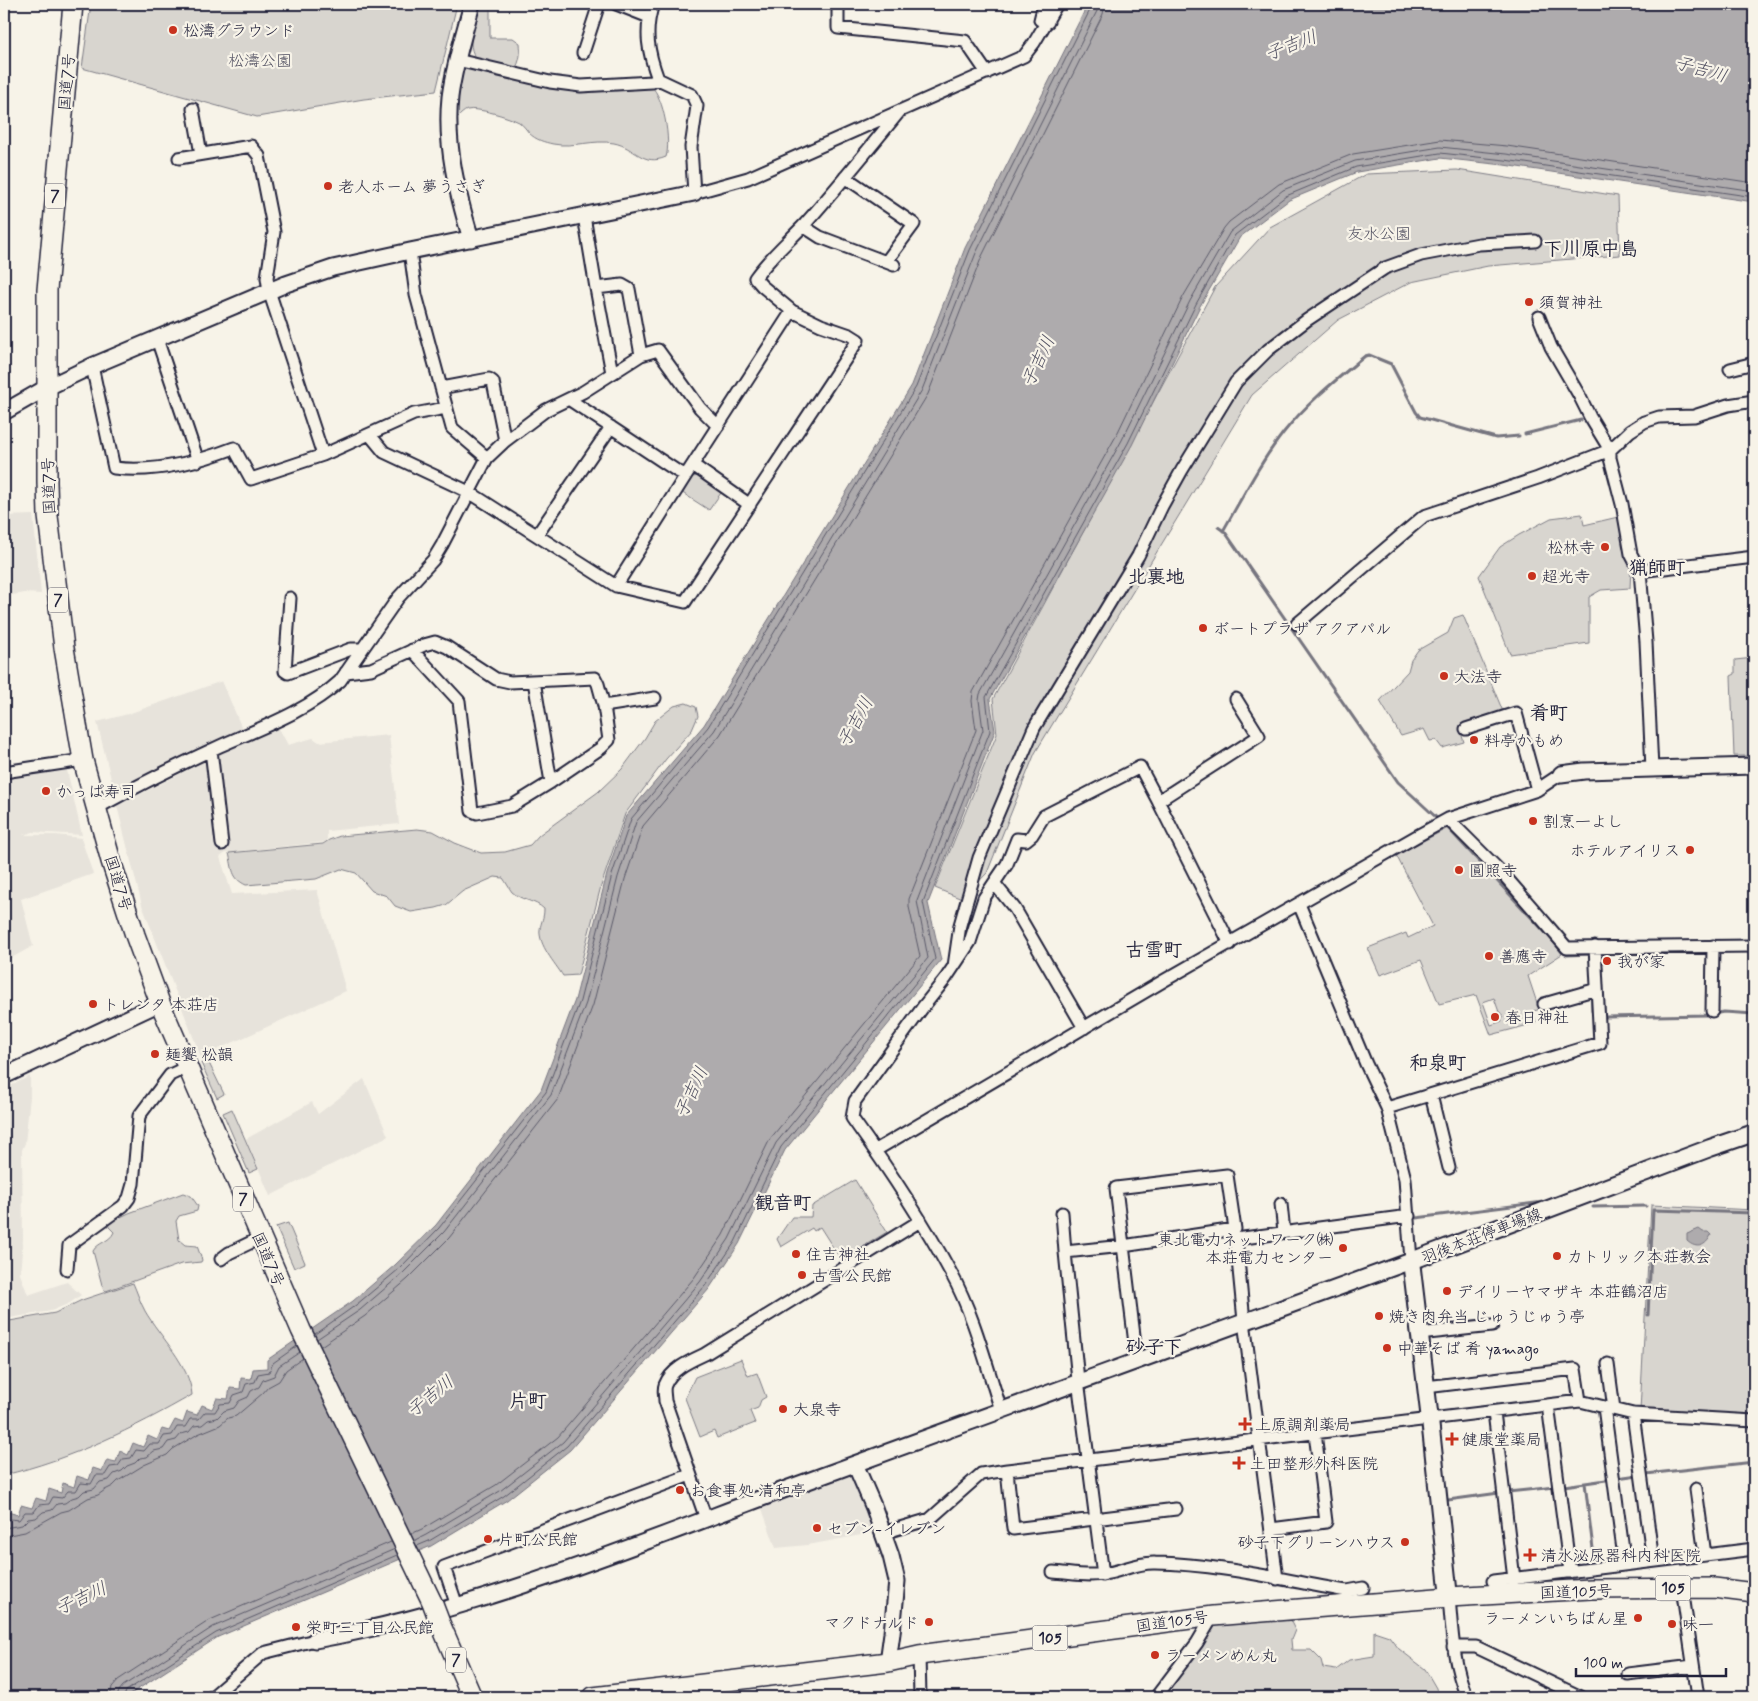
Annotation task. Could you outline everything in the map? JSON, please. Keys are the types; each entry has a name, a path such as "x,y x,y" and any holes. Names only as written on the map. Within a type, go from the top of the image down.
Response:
{"highway":[{"name":"国道7号","path":"73,4 47,290 46,388 48,516 64,648 83,760 111,861 160,1003 301,1330 432,1602 472,1697"},
{"name":"国道105号","path":"593,1697 888,1662 919,1655 1213,1616 1449,1597 1591,1589 1714,1588 1754,1593"}],"main road":[{"name":"羽後本荘停車場線","path":"1449,1597 1411,1261 1754,1133"}],"street":[{"path":"471,239 456,182 450,149 450,96 457,60 472,4"},
{"path":"583,54 599,4"},
{"path":"616,4 648,17"},
{"path":"653,4 648,17 646,33 652,65 658,79 692,95 697,106 691,147 694,193"},
{"path":"838,4 838,28 965,41 986,73"},
{"path":"1044,4 1040,20 1048,22"},
{"path":"4,412 46,388 92,366 269,291 333,268 694,193 748,178 1024,56 1048,22 1057,4"},
{"path":"457,60 550,82 580,86 652,82 658,79"},
{"path":"193,109 201,154"},
{"path":"370,435 384,452 469,492 616,586 685,602 858,340 792,311 755,278 764,265 803,226 845,178 901,109"},
{"path":"179,158 251,146 259,156 274,232 267,278 269,291 322,455"},
{"path":"803,226 820,237 890,264 914,224 845,178"},
{"path":"584,216 612,373"},
{"path":"954,966 960,925 979,858 1034,728 1138,556 1182,470 1236,382 1268,350 1306,320 1385,268 1421,255 1479,244 1535,241"},
{"path":"410,251 416,295 452,428 487,458"},
{"path":"596,288 622,285 629,289 641,355"},
{"path":"616,586 792,311"},
{"path":"1539,317 1551,346 1590,418 1610,450 1610,458 1622,504 1631,554 1640,571 1646,642 1652,769"},
{"path":"157,339 198,462"},
{"path":"97,808 211,750 293,713 330,690 346,672 398,598 433,560 487,458 505,441 546,410 570,400 641,355 658,350 700,408 718,426"},
{"path":"1730,369 1754,362"},
{"path":"92,366 114,468 135,471 198,462 234,448 251,479 322,455 414,414 446,408"},
{"path":"441,388 489,379 493,382 505,441"},
{"path":"570,400 686,475"},
{"path":"1297,624 1424,516 1530,481 1610,450 1630,431 1652,419 1694,416 1728,405 1754,401"},
{"path":"537,535 611,427"},
{"path":"693,465 750,505"},
{"path":"1640,571 1754,557"},
{"path":"290,598 285,671 288,673 351,649 362,648"},
{"path":"346,672 371,669 412,650 435,642 447,647 496,679 510,682 595,678 604,706 609,740 601,748 512,806 477,813 472,811 460,700 412,650"},
{"path":"534,681 551,782"},
{"path":"604,706 655,698"},
{"path":"1158,800 1259,736 1236,699"},
{"path":"1466,729 1516,713 1537,790"},
{"path":"211,750 222,844"},
{"path":"4,772 83,760"},
{"path":"876,1150 1084,1028 1448,820 1537,790 1561,774 1584,771 1754,766"},
{"path":"1000,1410 969,1313 952,1274 876,1150 852,1118 855,1101 970,942 984,898 1007,864 1017,839 1026,840 1032,835 1044,816 1140,767 1230,944"},
{"path":"1448,820 1503,874 1566,948 1754,946"},
{"path":"994,883 1015,910 1084,1028"},
{"path":"212,1697 263,1653 419,1618 544,1578 1078,1380 1411,1261 1409,1216 1402,1161 1387,1108 1366,1064 1299,904"},
{"path":"1712,1011 1713,946"},
{"path":"1387,1108 1600,1043 1595,947"},
{"path":"1544,1004 1597,989"},
{"path":"4,1076 160,1003"},
{"path":"67,1269 69,1245 123,1206 129,1198 133,1184 139,1116 170,1075 187,1067"},
{"path":"1432,1095 1449,1168"},
{"path":"1065,1252 1123,1246 1235,1229 1227,1175 1116,1188 1123,1246 1136,1360"},
{"path":"1281,1204 1284,1232"},
{"path":"1062,1213 1078,1380 1103,1574"},
{"path":"1277,1579 1244,1321 1236,1238 1409,1216"},
{"path":"706,1518 665,1401 664,1387 670,1377 682,1366 705,1354 920,1221"},
{"path":"221,1259 260,1238"},
{"path":"1419,1334 1492,1326"},
{"path":"1608,1364 1609,1408 1624,1565"},
{"path":"1426,1387 1575,1368 1580,1401"},
{"path":"882,1533 930,1519 980,1474 1007,1470 1580,1401 1634,1414 1754,1421"},
{"path":"1548,1405 1570,1572"},
{"path":"1494,1412 1514,1578"},
{"path":"1634,1414 1653,1561"},
{"path":"1271,1529 1326,1522 1314,1433"},
{"path":"855,1464 891,1556 897,1581 888,1662"},
{"path":"1007,1470 1013,1529 1176,1509"},
{"path":"456,1606 444,1567 690,1476"},
{"path":"1696,1489 1705,1555"},
{"path":"1493,1581 1754,1548"},
{"path":"1053,1572 1103,1574 1130,1566 1151,1563 1216,1568 1347,1591 1363,1588"},
{"path":"1682,1588 1698,1697"},
{"path":"1449,1597 1453,1647 1457,1667 1467,1697"},
{"path":"1156,1697 1197,1643 1213,1616"},
{"path":"1453,1647 1476,1647 1581,1697"},
{"path":"919,1655 920,1697"},
{"path":"1628,1674 1693,1666"}],"shaded area":[{"path":"33,515 41,594 25,593 5,596 10,615 4,615 4,516"},
{"path":"222,681 243,731 114,791 97,722 128,714"},
{"path":"277,725 288,745 313,738 319,742 389,735 399,824 327,831 325,842 226,853 220,857 232,894 317,890 346,991 201,1057 142,905 117,806"},
{"path":"67,770 82,835 33,832 23,835 56,835 81,838 93,874 21,899 33,946 4,962 4,779"},
{"path":"30,1076 30,1097 25,1143 22,1150 23,1240 20,1274 28,1295 67,1282 81,1295 70,1303 51,1311 4,1319 4,1089"},
{"path":"364,1079 388,1136 270,1196 246,1139 312,1102 318,1114"},
{"path":"853,1472 877,1532 808,1545 776,1548 761,1506"}],"green space":[{"name":"松濤公園","path":"91,4 457,4 436,91 364,99 257,117 82,68"},
{"path":"479,4 484,4 490,9 490,38 513,38 520,43 520,57 515,69 484,63 475,57 472,50 471,34"},
{"path":"465,66 542,84 651,86 656,92 663,109 668,141 666,157 651,160 621,145 606,142 568,145 553,144 537,139 519,122 485,111 467,110 458,117 456,115 457,89 462,70"},
{"name":"友水公園","path":"1457,170 1618,196 1620,255 1488,266 1411,282 1338,320 1252,395 1035,753 987,873 962,899 935,888 997,734 993,699 1215,287 1270,227 1366,174"},
{"path":"701,476 723,490 709,510 681,492 691,477"},
{"path":"1582,514 1584,525 1618,517 1631,567 1630,588 1601,590 1589,597 1589,643 1510,654 1479,576 1500,547 1519,535 1551,518"},
{"path":"1463,615 1504,714 1460,730 1464,742 1442,748 1436,740 1430,741 1424,729 1401,736 1380,701 1408,671 1411,660 1418,650 1448,633 1454,618"},
{"path":"1754,658 1754,756 1734,756 1731,676 1735,674 1735,660"},
{"path":"686,703 696,707 698,716 692,730 666,759 625,814 601,886 578,975 563,976 544,947 540,929 544,909 512,892 503,878 495,877 463,891 446,905 411,912 395,906 387,896 372,891 356,873 341,869 316,879 246,885 233,872 229,853 323,844 340,836 417,829 433,831 455,843 481,853 505,852 530,845 539,835 598,792 622,769 655,721 674,706"},
{"path":"1450,827 1507,885 1562,954 1528,976 1537,1003 1540,1002 1542,1009 1533,1011 1536,1023 1491,1035 1476,995 1439,1004 1421,960 1380,975 1368,948 1406,933 1408,938 1433,926 1396,855","holes":["1494,998 1499,1012 1501,1012 1503,1017 1502,1021 1491,1025 1483,1002"]},
{"path":"208,1061 224,1094 217,1098 201,1063"},
{"path":"232,1109 258,1169 249,1173 223,1113"},
{"path":"855,1180 887,1232 841,1260 820,1227 814,1231 812,1228 781,1247 777,1239 792,1217 811,1217 812,1206"},
{"path":"183,1193 191,1196 198,1206 197,1211 179,1216 176,1221 179,1240 185,1245 197,1246 201,1262 181,1264 106,1291 103,1289 93,1251 110,1238 114,1232 108,1223"},
{"path":"1651,1205 1754,1210 1754,1419 1640,1411"},
{"path":"288,1223 305,1263 294,1268 276,1227"},
{"path":"133,1283 145,1311 186,1373 192,1395 101,1442 53,1461 4,1475 4,1322 55,1313 82,1300"},
{"path":"741,1359 748,1376 757,1373 766,1397 761,1400 758,1408 750,1411 755,1423 717,1438 714,1431 700,1437 685,1398 695,1377"},
{"path":"1282,1616 1290,1620 1295,1630 1291,1640 1292,1650 1311,1650 1321,1660 1323,1668 1336,1670 1349,1660 1374,1656 1374,1631 1389,1636 1399,1649 1425,1669 1436,1688 1438,1697 1161,1697 1211,1626"}],"water":[{"name":"子吉川","path":"1088,4 1754,4 1754,202 1504,165 1440,158 1357,172 1289,200 1240,237 1200,306 1132,445 990,699 995,731 928,903 941,960 785,1150 739,1244 709,1289 570,1450 507,1500 431,1546 218,1637 126,1697 4,1697 4,1523 8,1512 18,1515 21,1505 32,1508 36,1498 46,1501 49,1489 61,1493 63,1483 74,1487 77,1476 89,1480 93,1468 102,1471 107,1460 116,1462 120,1451 128,1455 133,1443 143,1447 148,1436 157,1440 162,1429 169,1431 175,1420 183,1423 187,1412 197,1415 202,1405 212,1409 217,1398 228,1399 230,1388 240,1389 241,1378 251,1379 253,1369 267,1368 267,1360 353,1301 395,1265 436,1225 541,1090 575,1000 607,874 626,816 704,725 912,385 965,248"},
{"path":"1699,1229 1711,1235 1707,1242 1701,1246 1687,1241 1687,1234"}],"waterway":[{"path":"1223,531 1259,468 1284,432 1312,402 1365,356 1369,355 1391,364 1420,417 1496,438 1519,436"},
{"path":"1525,434 1581,420"},
{"path":"1218,527 1225,532 1398,782 1439,820"},
{"path":"1445,825 1557,945"},
{"path":"1563,951 1567,955 1590,954 1590,956"},
{"path":"1592,995 1592,1010"},
{"path":"1605,1017 1707,1015 1724,1012 1754,1014"},
{"path":"1416,1218 1551,1201"},
{"path":"1593,1207 1646,1206"},
{"path":"1648,1315 1653,1210 1754,1213"},
{"path":"1646,1474 1754,1462"},
{"path":"1617,1478 1638,1475"},
{"path":"1564,1486 1606,1480"},
{"path":"1585,1483 1595,1565"},
{"path":"1508,1492 1555,1487"},
{"path":"1448,1500 1499,1493"}],"place":[{"name":"松濤グラウンド","path":"173,30"},
{"name":"老人ホーム 夢うさぎ","path":"328,186"},
{"name":"須賀神社","path":"1529,302"},
{"name":"松林寺","path":"1605,547"},
{"name":"超光寺","path":"1532,576"},
{"name":"ボートプラザ アクアパル","path":"1203,628"},
{"name":"大法寺","path":"1444,676"},
{"name":"料亭かもめ","path":"1474,740"},
{"name":"かっぱ寿司","path":"46,791"},
{"name":"割烹一よし","path":"1533,821"},
{"name":"ホテルアイリス","path":"1690,850"},
{"name":"圓照寺","path":"1459,870"},
{"name":"善應寺","path":"1489,956"},
{"name":"我が家","path":"1607,961"},
{"name":"トレンタ 本荘店","path":"93,1004"},
{"name":"春日神社","path":"1495,1017"},
{"name":"麺饗 松韻","path":"155,1054"},
{"name":"東北電力ネットワーク㈱ 本荘電力センター","path":"1343,1248"},
{"name":"住吉神社","path":"796,1254"},
{"name":"カトリック本荘教会","path":"1557,1256"},
{"name":"古雪公民館","path":"802,1275"},
{"name":"デイリーヤマザキ 本荘鶴沼店","path":"1447,1291"},
{"name":"焼き肉弁当 じゅうじゅう亭","path":"1379,1316"},
{"name":"中華そば 肴 yamago","path":"1387,1348"},
{"name":"大泉寺","path":"783,1409"},
{"name":"上原調剤薬局","path":"1245,1424"},
{"name":"健康堂薬局","path":"1452,1439"},
{"name":"土田整形外科医院","path":"1239,1463"},
{"name":"お食事処 清和亭","path":"680,1490"},
{"name":"セブン-イレブン","path":"817,1528"},
{"name":"片町公民館","path":"488,1539"},
{"name":"砂子下グリーンハウス","path":"1405,1542"},
{"name":"清水泌尿器科内科医院","path":"1530,1555"},
{"name":"ラーメンいちばん星","path":"1638,1618"},
{"name":"マクドナルド","path":"929,1622"},
{"name":"味一","path":"1672,1624"},
{"name":"栄町三丁目公民館","path":"296,1627"},
{"name":"ラーメンめん丸","path":"1155,1655"}],"district":[{"name":"下川原中島","path":"1591,248"},
{"name":"猟師町","path":"1657,567"},
{"name":"北裏地","path":"1156,576"},
{"name":"肴町","path":"1549,712"},
{"name":"古雪町","path":"1154,949"},
{"name":"和泉町","path":"1438,1062"},
{"name":"観音町","path":"783,1202"},
{"name":"砂子下","path":"1154,1346"},
{"name":"片町","path":"528,1400"}]}
